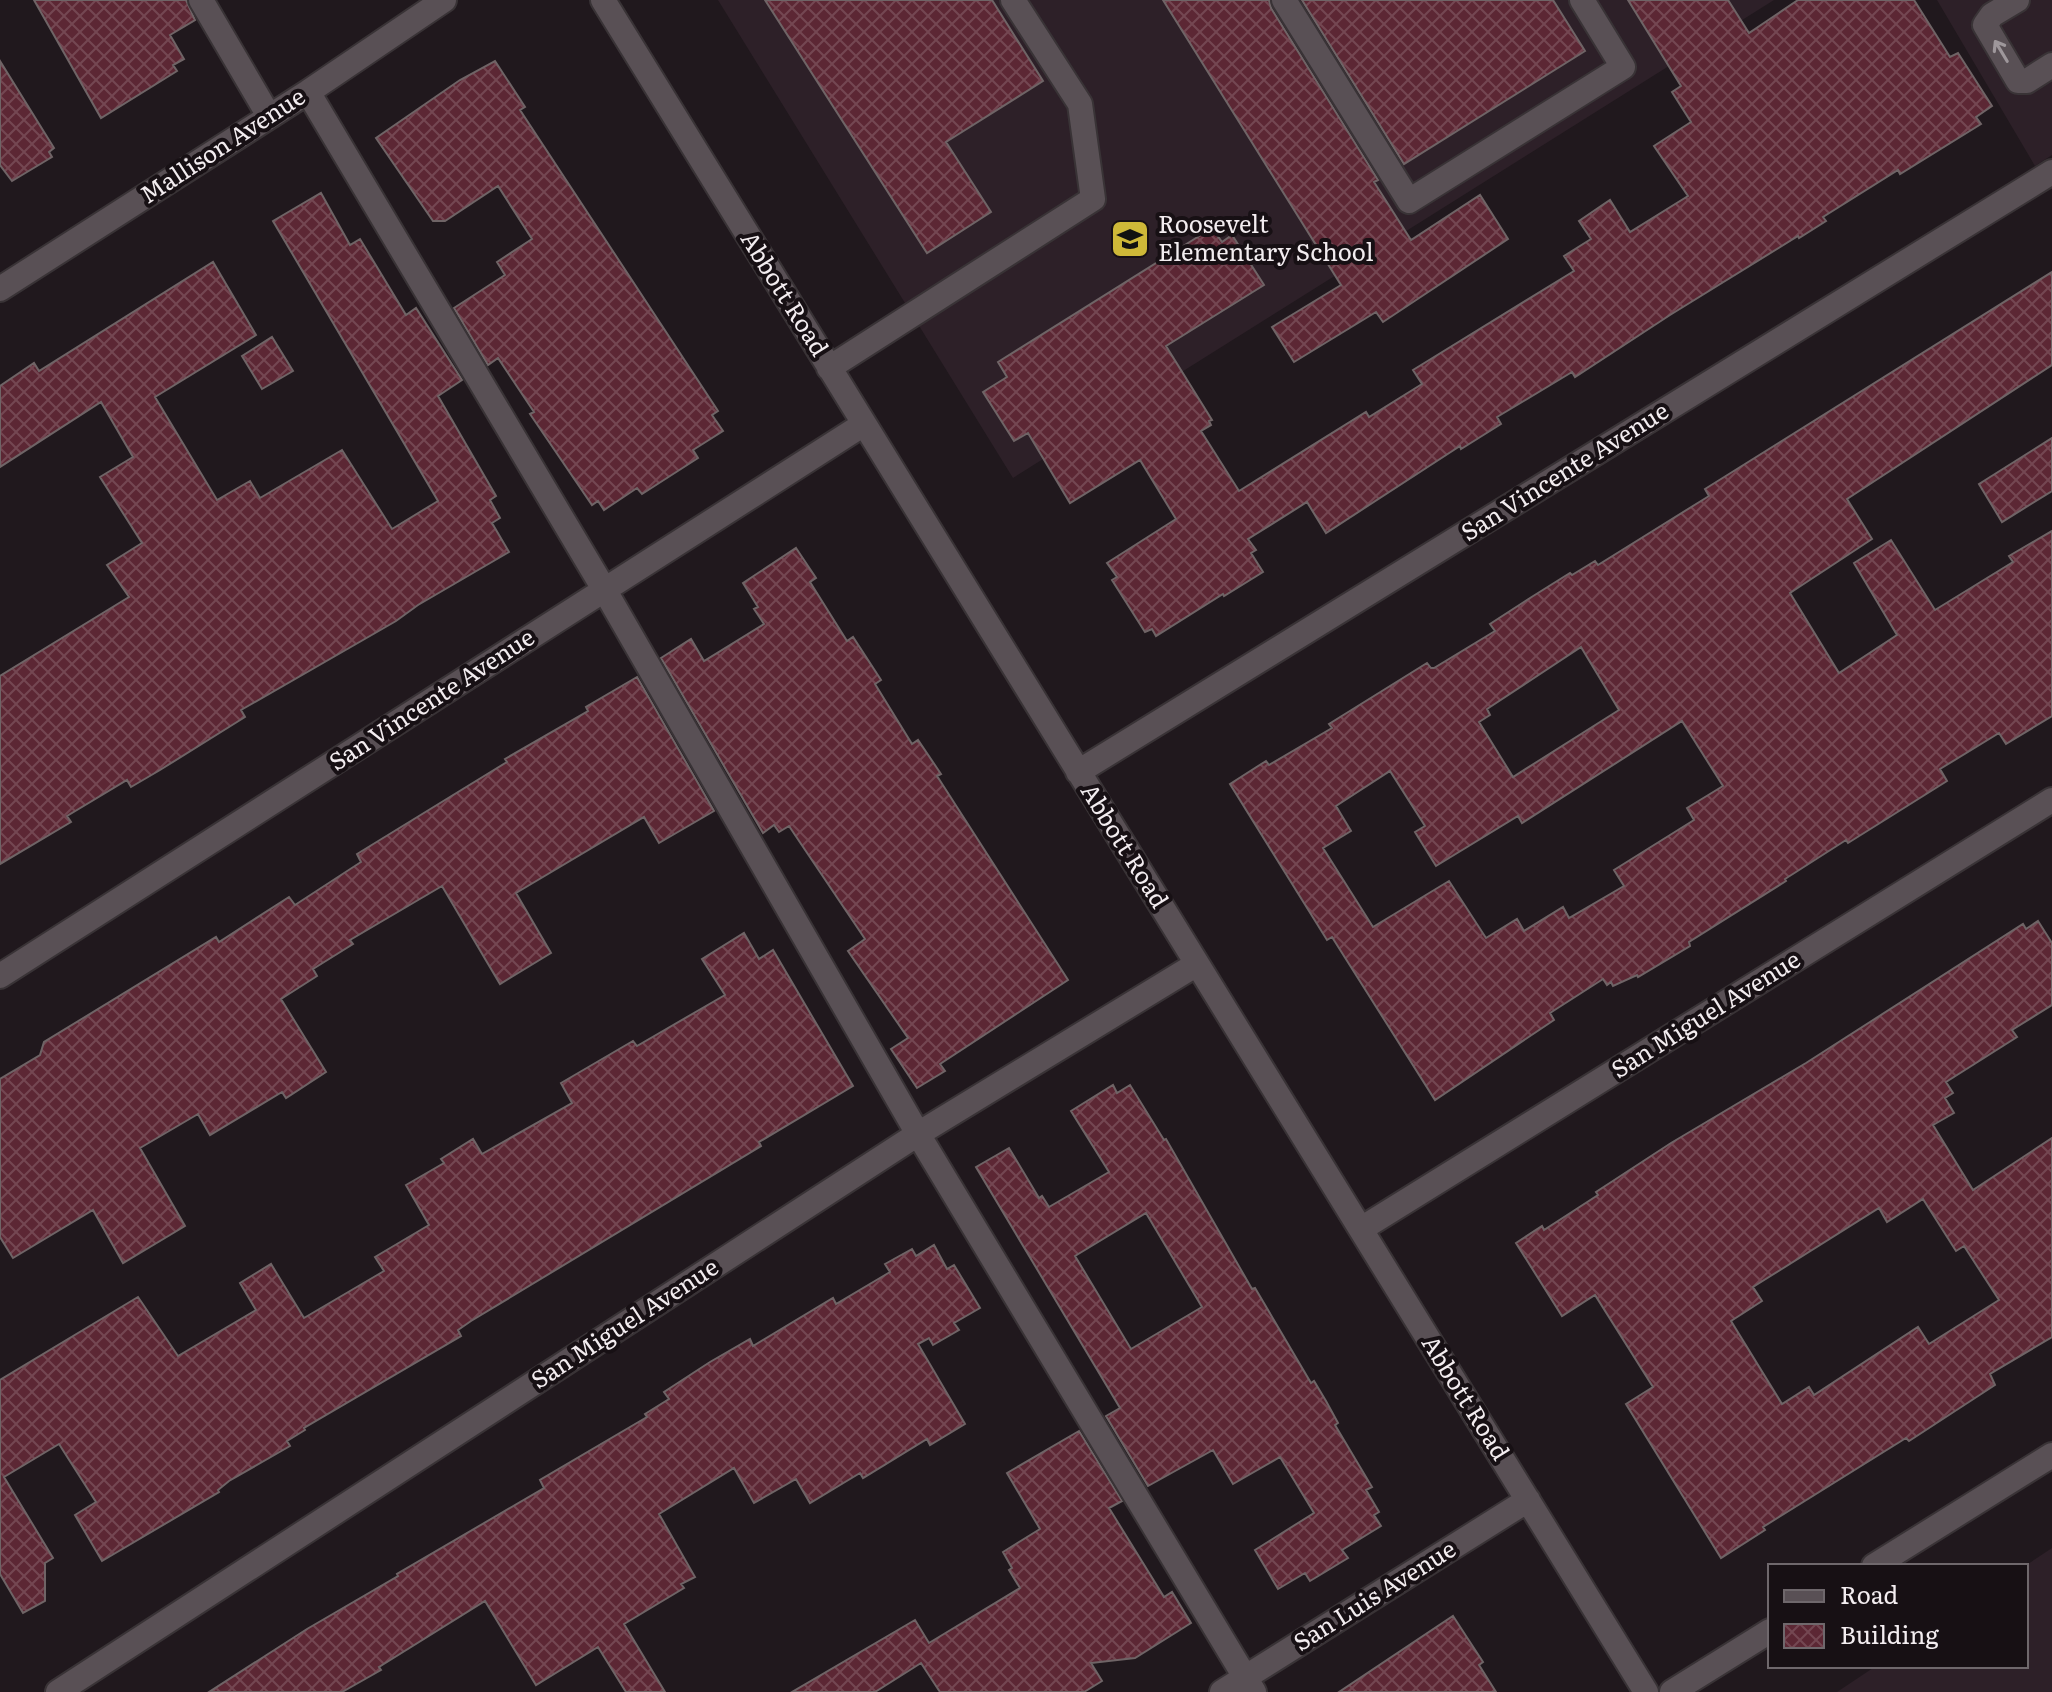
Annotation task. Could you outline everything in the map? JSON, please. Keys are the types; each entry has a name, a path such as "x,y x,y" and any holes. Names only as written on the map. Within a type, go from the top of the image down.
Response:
{"street":[{"path":"201,0 269,116"},
{"name":"Mallison Avenue","path":"0,289 308,92 444,0"},
{"name":"Abbott Road","path":"603,0 1646,1692"},
{"path":"829,368 1093,199 1080,104 1013,0"},
{"path":"1284,0 1409,201 1623,67 1582,0"},
{"path":"2017,0 1992,15 1985,25 2018,81 2027,81 2052,65"},
{"path":"308,92 604,589 918,1134 1249,1685"},
{"name":"San Vincente Avenue","path":"1078,772 2052,172"},
{"name":"San Vincente Avenue","path":"0,976 864,424"},
{"name":"San Miguel Avenue","path":"1361,1229 2052,800"},
{"name":"San Miguel Avenue","path":"58,1692 918,1134 1197,964"},
{"path":"1877,1564 2052,1455"},
{"name":"San Luis Avenue","path":"1222,1692 1249,1685 1528,1500"},
{"path":"1672,1692 1768,1632"}],"shaded area":[{"name":"Roosevelt Elementary School","path":"718,0 1774,0 1013,478"},
{"path":"1937,0 2052,0 2052,155 2035,166"},
{"path":"2052,1548 2052,1692 1837,1692 1873,1668 2028,1668 2028,1564"}],"building":[{"path":"34,0 186,0 195,20 170,35 184,59 173,65 177,71 101,118"},
{"path":"765,0 992,0 1043,81 946,142 991,212 927,253"},
{"path":"1163,0 1269,0 1411,240 1480,195 1508,239 1383,322 1376,312 1294,362 1272,327 1341,285"},
{"path":"1302,0 1553,0 1585,51 1404,164"},
{"path":"1628,0 1728,0 1749,33 1798,0 1914,0 1950,57 1958,53 1992,106 1976,117 1981,124 1900,174 1898,170 1823,217 1826,221 1670,315 1575,377 1572,372 1497,417 1501,424 1461,449 1460,446 1326,533 1307,502 1248,539 1256,550 1251,553 1263,572 1156,636 1152,629 1145,632 1112,580 1117,577 1107,563 1176,519 1140,460 1070,503 1028,433 1014,441 983,392 1007,377 998,362 1212,228 1222,242 1232,235 1264,285 1166,346 1212,420 1209,421 1211,425 1201,431 1239,491 1366,412 1369,417 1422,384 1413,370 1574,271 1564,256 1591,239 1579,221 1610,200 1630,232 1688,196 1654,146 1691,122 1672,92 1681,86"},
{"path":"0,61 54,148 49,152 52,157 12,181 0,165"},
{"path":"495,61 525,107 520,110 718,411 712,415 723,431 693,450 698,458 642,494 637,488 604,510 598,501 592,505 530,414 534,412 498,358 488,365 454,308 505,275 497,262 532,239 498,186 445,221 433,221 376,138 460,80"},
{"path":"321,193 350,245 360,239 406,315 416,308 462,380 438,396 496,496 490,500 500,518 492,523 509,552 241,710 245,717 160,770 131,787 127,780 67,816 71,822 0,864 0,676 129,597 107,565 142,543 100,477 133,457 101,402 0,467 0,386 34,363 39,371 213,262 256,335 155,397 217,500 250,481 260,498 342,450 392,529 438,501 273,221"},
{"path":"2052,272 2052,365 1847,499 1872,539 1790,593 1839,673 1897,635 1854,563 1891,540 1935,610 2013,562 2009,556 2052,531 2052,716 2006,744 1999,733 1940,769 1947,781 1848,843 1846,840 1689,942 1690,946 1638,977 1613,986 1611,982 1607,985 1603,979 1550,1013 1554,1020 1435,1100 1332,937 1327,940 1230,784 1266,761 1269,765 1332,728 1329,724 1427,663 1434,668 1495,631 1490,624 1570,573 1572,575 1595,561 1598,565 1709,496 1705,489","holes":["1581,647 1619,710 1513,777 1479,722 1490,715 1487,709","1682,721 1723,786 1687,808 1694,820 1614,870 1624,886 1569,918 1563,907 1524,931 1517,919 1486,938 1449,881 1373,927 1323,848 1351,831 1336,806 1390,771 1425,826 1415,832 1436,866 1518,816 1522,823"]},
{"path":"272,337 293,371 262,389 242,356"},
{"path":"2052,438 2052,491 2002,522 1979,484"},
{"path":"796,548 816,578 810,582 847,641 853,637 881,680 875,684 912,744 918,740 941,774 937,776 1068,980 940,1064 945,1071 917,1088 891,1049 908,1038 848,951 865,939 789,826 779,832 774,825 763,833 661,658 691,639 704,661 764,624 754,609 758,607 743,583"},
{"path":"637,677 714,811 659,843 644,817 516,893 551,953 500,984 442,886 350,940 353,944 313,969 317,976 281,999 326,1072 286,1098 282,1092 210,1135 198,1114 140,1148 185,1226 123,1263 93,1210 13,1258 0,1237 0,1079 40,1055 44,1042 216,937 219,942 289,897 295,905 361,862 357,854 507,762 505,759 588,711 586,707"},
{"path":"2038,921 2052,943 2052,1005 2012,1030 2017,1037 1946,1082 1953,1093 1945,1098 1954,1113 1933,1125 1973,1190 2052,1138 2052,1337 1990,1374 1995,1385 1909,1441 1906,1438 1763,1527 1765,1530 1721,1558 1626,1404 1653,1387 1595,1295 1562,1316 1516,1243 1542,1226 1544,1230 1671,1143 1806,1063 2023,924 2026,929","holes":["1923,1199 1956,1251 1964,1246 1999,1300 1929,1344 1918,1327 1814,1395 1809,1387 1782,1404 1731,1321 1762,1301 1753,1287 1879,1208 1887,1222"]},
{"path":"744,933 759,959 773,950 853,1086 759,1142 761,1146 471,1321 458,1330 461,1336 304,1428 287,1441 290,1446 102,1561 75,1515 96,1502 59,1444 4,1477 53,1558 45,1563 45,1601 23,1613 0,1574 0,1380 138,1297 178,1356 256,1310 240,1283 271,1264 304,1318 384,1271 375,1257 429,1225 406,1185 444,1163 441,1159 473,1139 482,1154 572,1103 561,1083 633,1041 637,1046 725,995 702,959"},
{"path":"1113,1085 1117,1093 1130,1085 1166,1139 1252,1289 1255,1288 1311,1383 1314,1381 1338,1423 1335,1425 1372,1487 1366,1490 1379,1512 1374,1515 1381,1526 1342,1550 1348,1558 1310,1581 1305,1573 1278,1589 1255,1550 1314,1513 1280,1457 1233,1484 1213,1450 1148,1486 1106,1416 1120,1408 976,1167 1009,1148 1039,1198 1042,1196 1049,1207 1109,1172 1071,1111","holes":["1146,1213 1202,1307 1131,1349 1075,1256"]},
{"path":"934,1245 947,1269 954,1265 980,1308 954,1323 959,1330 933,1345 929,1338 918,1344 965,1424 930,1445 927,1439 863,1478 860,1473 810,1503 796,1479 754,1503 734,1468 659,1514 695,1577 681,1584 684,1588 624,1624 665,1692 626,1692 598,1647 536,1685 485,1601 342,1692 209,1692 397,1574 544,1488 540,1480 647,1417 645,1414 669,1399 664,1392 710,1362 750,1339 753,1346 833,1298 836,1304 890,1272 885,1264 912,1249 916,1256"},
{"path":"1079,1431 1122,1501 1109,1508 1164,1597 1172,1592 1191,1623 1135,1658 1091,1663 1102,1681 1084,1692 940,1692 921,1663 875,1692 792,1692 915,1620 929,1643 1020,1588 1003,1552 1040,1529 1007,1473"},
{"path":"1453,1616 1483,1662 1479,1665 1496,1692 1339,1692"}],"place":[{"name":"Roosevelt Elementary School","path":"1130,239"}]}
